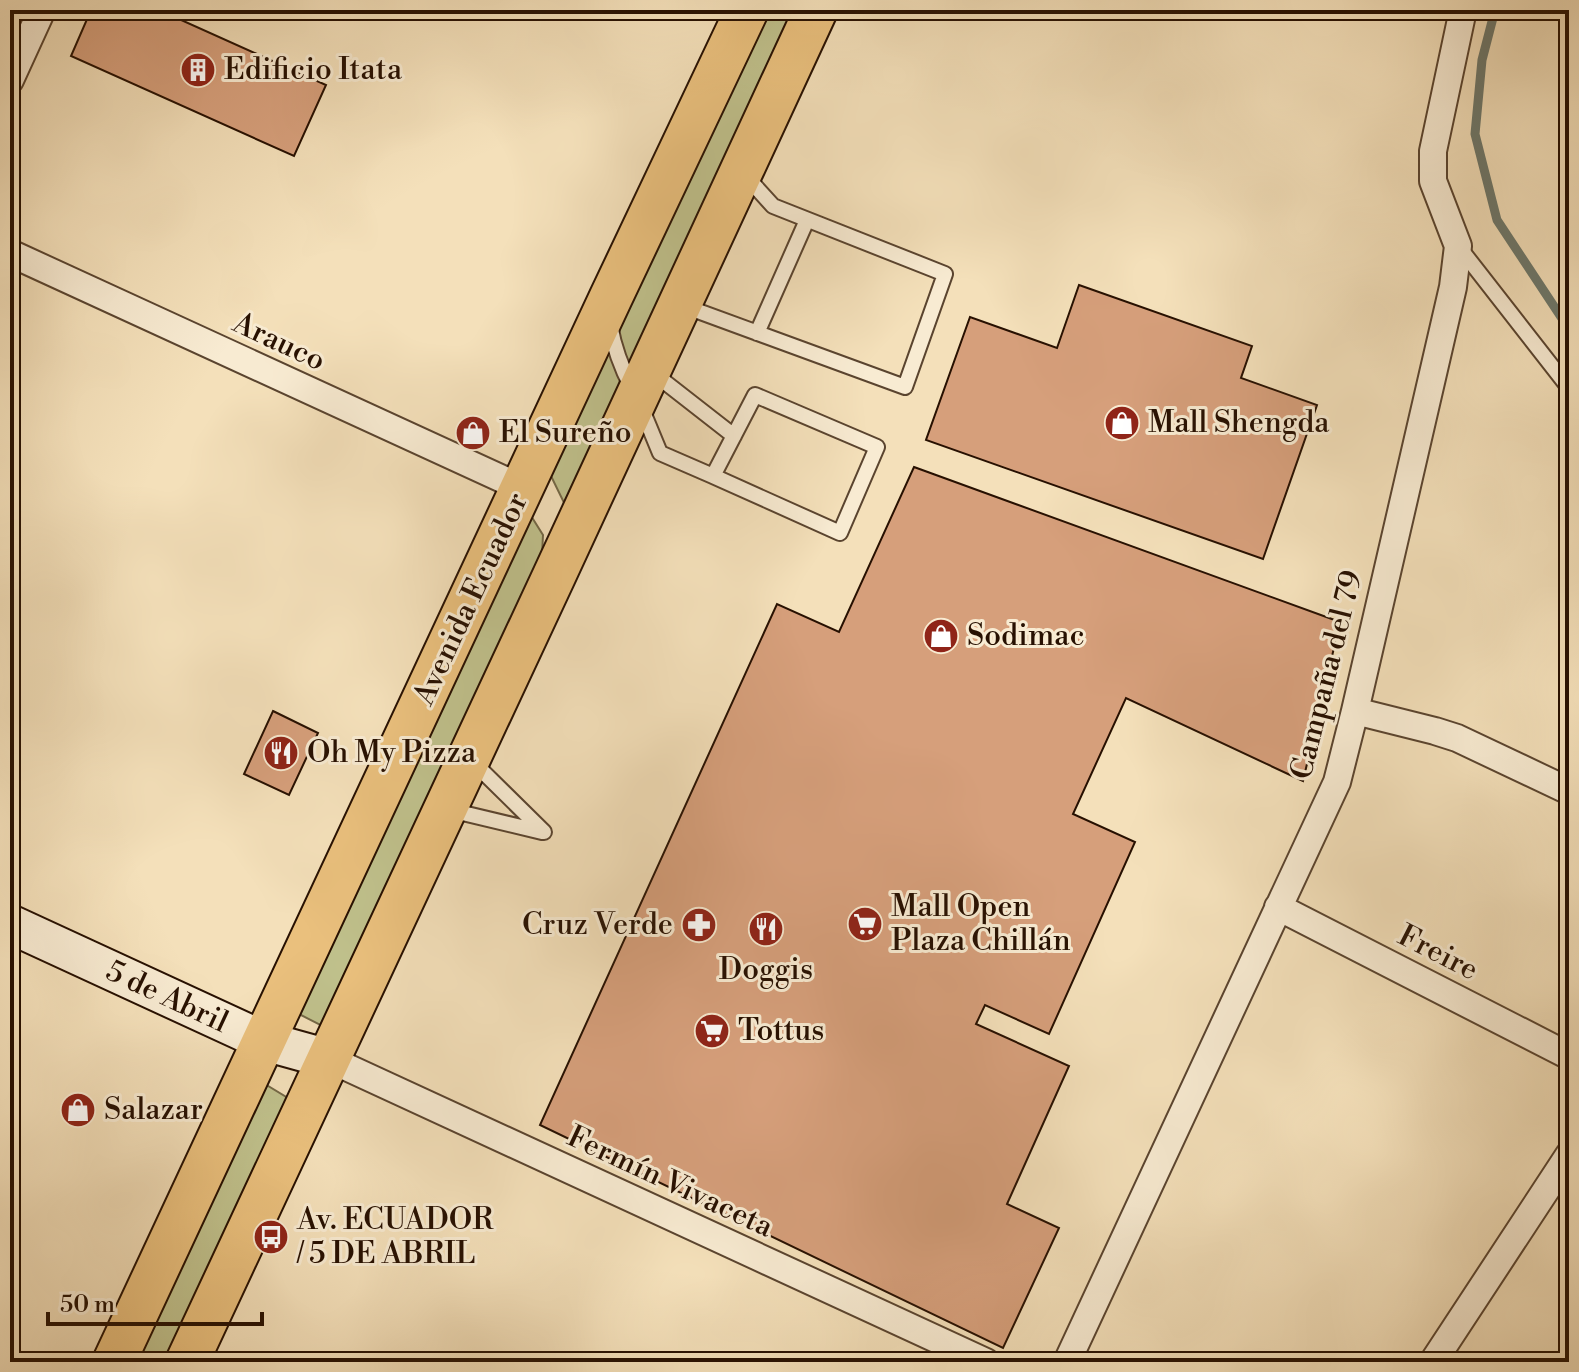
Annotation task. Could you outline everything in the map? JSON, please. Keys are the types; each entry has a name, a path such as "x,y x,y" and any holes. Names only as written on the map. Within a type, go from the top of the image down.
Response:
{"main road":[{"name":"Avenida Ecuador","path":"114,1362 747,10"},
{"path":"187,1362 816,10"},
{"path":"522,488 538,500 547,515 555,548 554,576"}],"street":[{"path":"10,80 42,10"},
{"name":"Campaña del 79","path":"1067,1362 1337,782 1453,287 1458,246 1433,181 1433,151 1463,10"},
{"name":"Arauco","path":"10,253 522,488"},
{"path":"1355,711 1457,738 1569,791"},
{"name":"Freire","path":"1278,907 1569,1056"},
{"name":"5 de Abril","path":"10,924 264,1041 329,1059"},
{"name":"Fermín Vivaceta","path":"329,1059 986,1362"},
{"path":"1433,1362 1569,1155"}],"lane":[{"path":"680,304 905,387 945,274 773,206 741,171"},
{"path":"757,333 807,220"},
{"path":"1458,246 1569,388"},
{"path":"611,297 613,344 621,367 734,436"},
{"path":"643,383 660,453 840,533 877,447 755,395 713,476"},
{"path":"445,809 544,832 469,758"}],"green space":[{"path":"766,10 800,10 571,517 550,474"},
{"path":"528,511 543,535 541,575 336,1033 297,1013"},
{"path":"255,1078 301,1106 181,1362 122,1362"}],"building":[{"name":"Edificio Itata","path":"91,10 159,10 326,85 294,156 71,56"},
{"name":"Mall Shengda","path":"1079,285 1252,346 1241,378 1317,405 1263,559 926,440 970,317 1057,348"},
{"name":"Mall Open Plaza Chillán","path":"914,467 1340,622 1303,781 1126,698 1073,814 1135,842 1049,1034 985,1005 976,1024 1069,1066 1007,1204 1059,1228 1003,1348 540,1125 777,604 839,632"},
{"name":"Oh My Pizza","path":"273,711 318,733 289,795 244,774"}],"waterway":[{"path":"1495,10 1482,60 1475,134 1497,220 1569,329"}],"place":[{"name":"Edificio Itata","path":"198,70"},
{"name":"Mall Shengda","path":"1122,423"},
{"name":"El Sureño","path":"473,433"},
{"name":"Sodimac","path":"941,636"},
{"name":"Oh My Pizza","path":"281,753"},
{"name":"Mall Open Plaza Chillán","path":"865,924"},
{"name":"Cruz Verde","path":"699,925"},
{"name":"Doggis","path":"766,929"},
{"name":"Tottus","path":"712,1031"},
{"name":"Salazar","path":"78,1110"},
{"name":"Av. ECUADOR / 5 DE ABRIL","path":"271,1237"}]}
